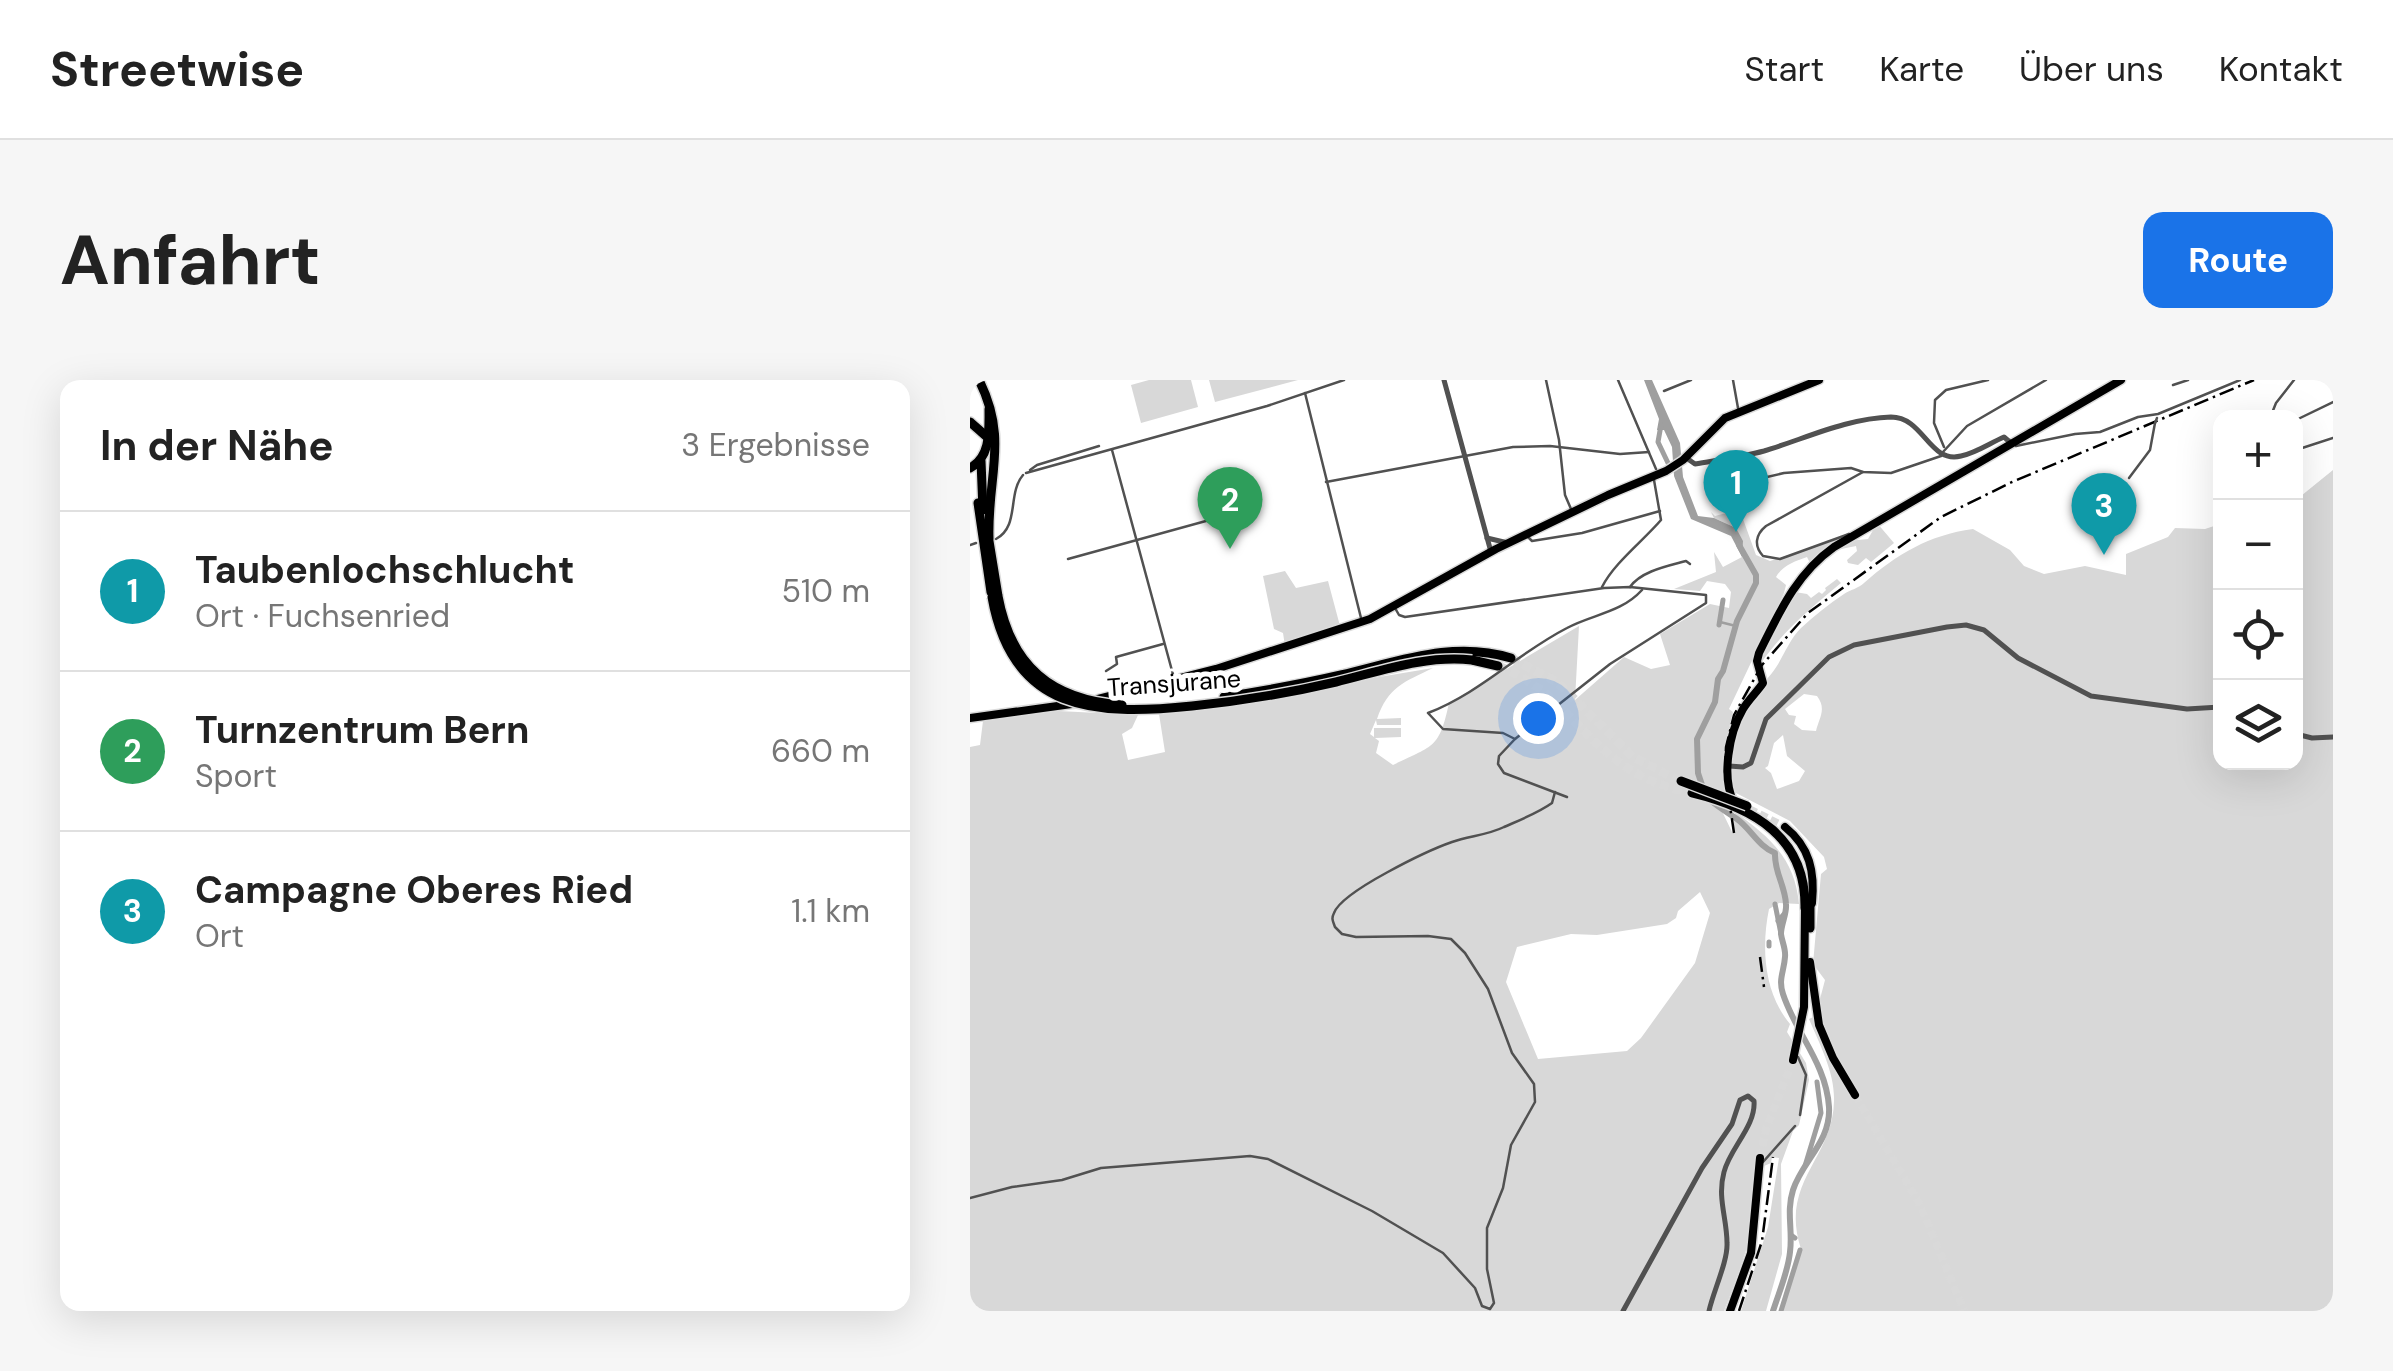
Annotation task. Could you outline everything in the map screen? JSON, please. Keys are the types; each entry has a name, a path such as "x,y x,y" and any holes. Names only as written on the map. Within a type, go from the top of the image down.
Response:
{"highway":[{"path":"979,380 992,410 997,436 988,499 992,538"},
{"path":"984,390 989,410 987,448 981,461 982,498 992,538"},
{"path":"970,422 986,436"},
{"path":"979,516 978,478 970,468 981,461"},
{"path":"970,496 979,516"},
{"name":"Transjurane","path":"979,516 1003,639 1024,672 1054,696 1100,710 1202,705 1299,690 1423,661 1472,660 1498,666"},
{"name":"Transjurane","path":"992,538 995,596 1008,634 1034,672 1065,693 1109,704 1149,705 1224,697 1332,678 1436,652 1484,651 1511,658"},
{"path":"1680,781 1747,806 1786,833 1805,866 1810,928"},
{"path":"1693,793 1742,810 1780,836 1801,870 1805,908"}],"main road":[{"path":"970,718 1070,705 1175,680 1362,622 1527,534 1674,467 1716,424 1738,412 1819,380"},
{"path":"1855,1095 1816,1018 1805,960 1805,908 1799,876 1788,853 1738,808 1729,782 1736,723 1763,684 1758,656 1786,598 1812,565 1855,535 2121,380"},
{"path":"1785,826 1802,843 1811,864 1808,984 1796,1055"},
{"path":"1730,1311 1753,1242 1761,1161"}],"street":[{"path":"1026,473 1267,406 1344,380"},
{"path":"1444,380 1491,552"},
{"path":"1546,380 1559,440 1565,495 1572,512"},
{"path":"1602,588 1612,571 1660,520 1649,452 1618,380"},
{"path":"1664,391 1691,380"},
{"path":"1733,380 1738,412"},
{"path":"1942,452 1934,424 1935,400 1946,390 1988,380"},
{"path":"1754,480 1784,472 1903,470 1942,452 1968,426 2046,380"},
{"path":"2172,384 2188,380"},
{"path":"1684,458 1695,464 1723,459 1891,417 1914,424 1942,452 1962,456 2004,437 2016,446 2096,433 2138,417 2156,420 2240,380"},
{"path":"2273,410 2294,380"},
{"path":"1305,392 1362,622"},
{"path":"2303,417 2333,402"},
{"path":"2129,478 2150,450 2156,420"},
{"path":"2303,448 2333,438"},
{"path":"992,538 1010,526 1016,486 1026,473 1037,465 1100,446"},
{"path":"1326,482 1518,446 1558,446 1618,454 1649,452"},
{"path":"1112,448 1175,680"},
{"path":"1855,535 1845,535 1777,560 1763,556 1756,543 1766,526 1863,472"},
{"path":"1068,559 1253,508"},
{"path":"1527,534 1532,541 1558,539 1660,511"},
{"path":"1487,538 1509,543"},
{"path":"1630,587 1635,580 1657,570 1686,561 1690,564"},
{"path":"1395,607 1399,615 1406,617 1630,587 1700,592 1706,596 1707,600 1610,664 1514,739 1499,756 1502,771 1567,797"},
{"path":"1514,739 1502,732 1443,729 1428,713 1468,694 1566,628 1620,608 1642,588"},
{"path":"1729,766 1743,767 1751,762 1766,719 1823,661 1843,650 1886,637 1947,626 1974,626 2018,658 2091,696 2187,709 2213,708"},
{"path":"1106,671 1117,664 1116,657 1165,644"},
{"path":"2303,736 2333,737"},
{"path":"970,1198 1101,1168 1250,1156 1268,1159 1372,1211 1443,1253 1475,1288 1482,1306 1490,1309 1494,1302 1487,1269 1488,1220 1502,1188 1511,1145 1534,1107 1534,1084 1512,1053 1491,994 1465,953 1451,939 1348,936 1337,930 1333,918 1336,908 1380,877 1440,847 1530,816 1552,802 1555,792"},
{"path":"1796,1055 1806,1075 1800,1115"},
{"path":"1623,1311 1702,1168 1729,1129 1738,1102 1748,1096 1754,1101 1754,1110 1730,1154 1721,1186 1728,1244 1708,1311"},
{"path":"1761,1161 1795,1126"}],"shaded area":[{"path":"1149,380 1191,380 1198,407 1141,423 1131,385"},
{"path":"1209,380 1298,380 1215,402"},
{"path":"1644,380 1652,380 1680,443 1683,477 1698,516 1736,528 1743,541 1742,557 1731,536 1691,519 1674,476 1672,447 1664,430 1657,430 1659,419"},
{"path":"2333,470 2333,1311 1781,1311 1801,1249 1797,1206 1825,1139 1834,1101 1829,1070 1809,1019 1822,1013 1820,999 1825,980 1813,964 1821,874 1827,869 1824,857 1790,821 1734,792 1731,757 1743,715 1806,624 1889,563 1928,541 1973,529 2010,550 2024,566 2044,574 2085,566 2126,575 2126,554 2168,537 2175,528 2213,526 2213,770 2303,770 2303,494","holes":["1804,694 1817,696 1821,714 1816,731 1802,730 1794,724 1796,716 1785,709","1783,735 1787,756 1805,771 1799,781 1777,789 1765,768 1774,743"]},
{"path":"1711,512 1715,516 1730,512 1743,519 1756,555 1770,561 1838,539 1810,563 1807,557 1798,560 1776,577 1786,585 1784,593 1729,709 1733,712 1724,749 1724,792 1715,790 1733,834 1735,812 1779,850 1792,874 1799,904 1779,903 1769,909 1765,939 1770,984 1790,1024 1787,1032 1806,1063 1809,1080 1799,1125 1781,1164 1782,1254 1766,1311 1741,1311 1768,1227 1779,1158 1772,1157 1771,1163 1764,1166 1749,1240 1724,1311 970,1311 970,747 980,745 983,721 1058,711 1138,715 1132,728 1122,734 1128,760 1165,752 1159,714 1433,668 1398,687 1381,708 1377,719 1401,718 1401,725 1377,725 1376,720 1370,734 1374,737 1374,728 1401,728 1401,737 1375,738 1379,741 1376,753 1393,765 1433,744 1449,703 1579,626 1575,700 1624,657 1651,669 1670,665 1660,634 1710,604 1729,608 1731,592 1725,584 1707,581 1700,591 1674,589 1716,572 1714,552 1723,567 1742,557 1736,528 1714,518","holes":["1700,892 1710,913 1695,963 1641,1038 1627,1051 1538,1059 1506,982 1517,947 1571,934 1597,935 1667,924"]},
{"path":"1877,523 1894,543 1871,562 1866,558 1858,565 1848,563 1857,551 1856,546 1836,550 1848,541 1868,539"},
{"path":"1285,571 1296,588 1328,581 1340,626 1285,646 1283,633 1274,629 1263,576"},
{"path":"1837,579 1841,583 1788,630 1761,663 1760,657 1795,592 1811,598 1822,594"}],"waterway":[{"path":"1661,425 1658,442 1668,463"},
{"path":"1703,788 1698,773 1697,739 1715,702 1718,679 1737,621 1756,583 1756,575 1739,545"},
{"path":"1719,625 1723,600"},
{"path":"1720,622 1736,626"},
{"path":"1709,799 1775,853 1786,904 1781,934 1785,954 1782,989 1827,1091 1825,1131 1793,1190 1789,1259 1773,1311"},
{"path":"1775,904 1781,934"},
{"path":"1778,921 1785,913"},
{"path":"1805,1166 1821,1113 1817,1082"},
{"path":"1791,1235 1795,1238"},
{"path":"1781,1311 1800,1250"}],"tunnel":[{"path":"1511,658 1557,682 1633,757 1680,781"},
{"path":"1498,666 1533,684 1632,771 1692,793"},
{"path":"1749,809 1785,827"},
{"path":"1760,1158 1766,1129 1793,1060"},
{"path":"1855,1095 1919,1203 1964,1311"}],"railway":[{"path":"1734,833 1725,772 1734,715 1762,665 1808,613 1941,517 2012,482 2254,380"},
{"path":"1760,957 1764,987"},
{"path":"1739,1311 1762,1241 1773,1157"}],"place":[{"name":"Taubenlochschlucht","path":"1736,532"},
{"name":"Turnzentrum Bern","path":"1230,549"},
{"name":"Campagne Oberes Ried","path":"2104,555"}]}
